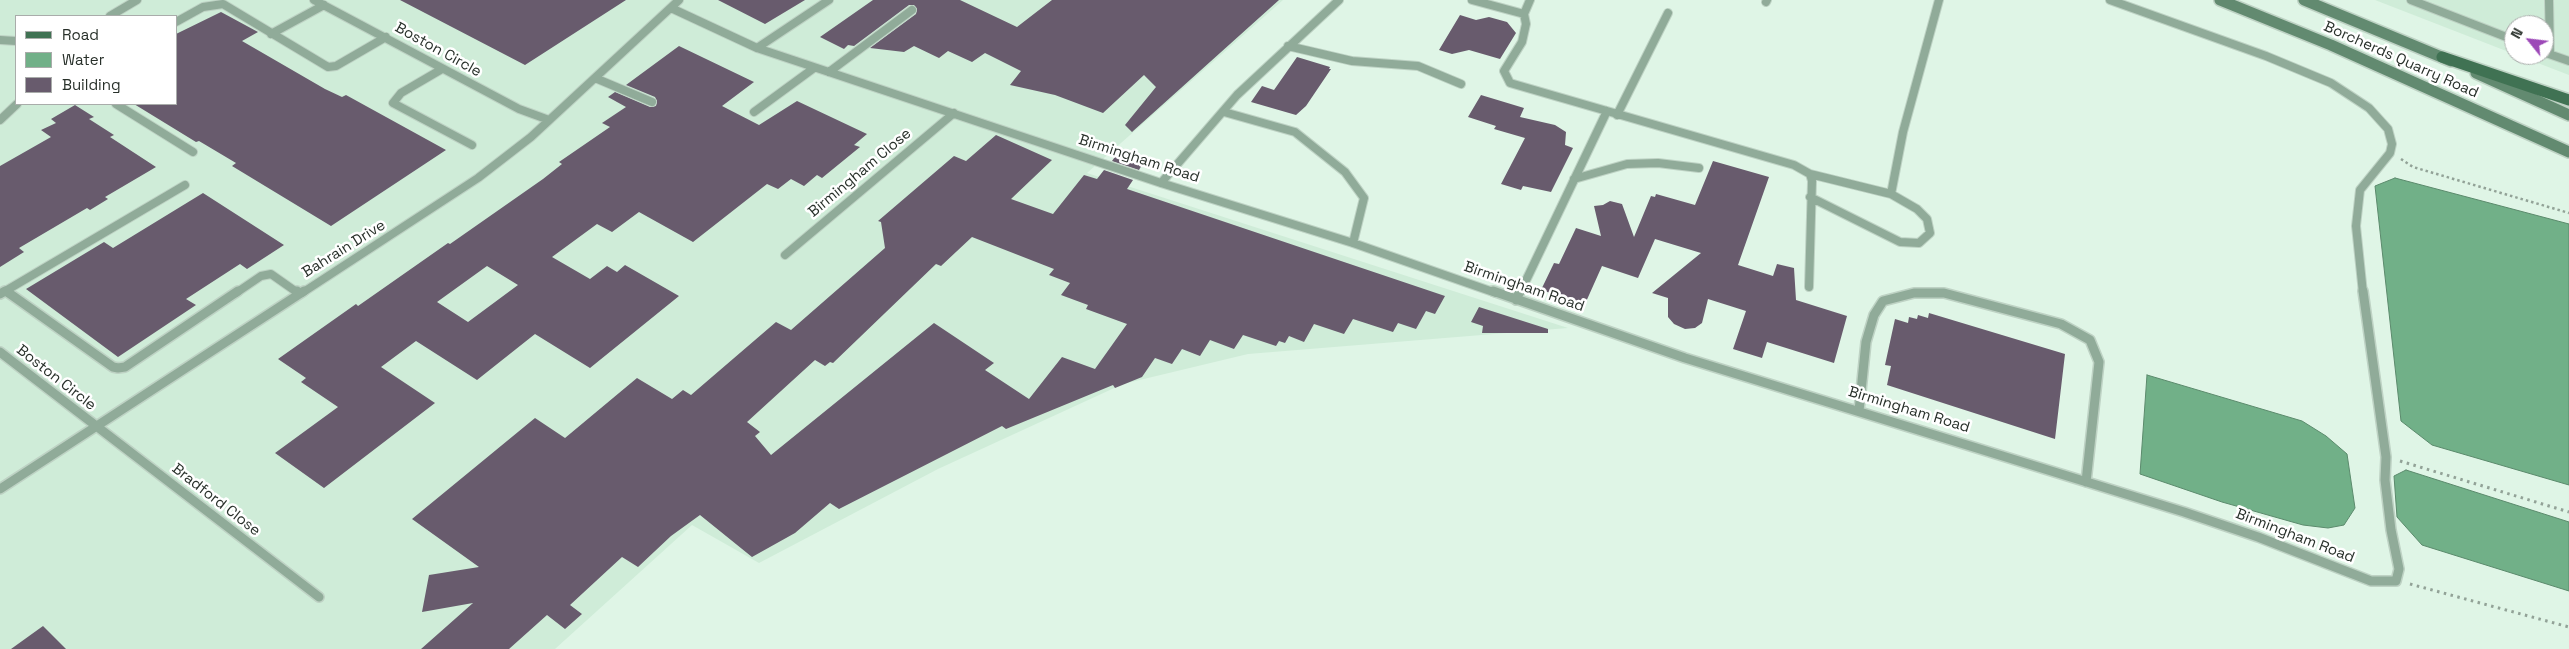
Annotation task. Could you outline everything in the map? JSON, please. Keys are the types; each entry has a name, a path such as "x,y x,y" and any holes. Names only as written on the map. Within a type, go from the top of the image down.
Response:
{"main road":[{"name":"Borcherds Quarry Road","path":"2220,0 2347,52 2569,152"},
{"name":"Borcherds Quarry Road","path":"2304,0 2442,57 2569,116"},
{"path":"2442,57 2569,100"}],"lane":[{"path":"112,15 137,0"},
{"name":"Boston Circle","path":"314,0 519,109 549,120"},
{"name":"Bahrain Drive","path":"0,489 478,178 549,120 679,0"},
{"path":"757,48 829,0"},
{"path":"1161,183 1237,95 1339,0"},
{"path":"1472,0 1524,14"},
{"path":"1530,0 1524,14 1525,33 1522,42 1504,71 1506,80 1525,89 1794,165 1810,174 1891,194 1917,209 1927,218 1930,234 1918,243 1900,242 1810,197"},
{"path":"1891,194 1903,132 1939,0"},
{"path":"2110,0 2266,56 2331,82 2355,97 2380,118 2392,137 2390,152 2360,190 2356,226 2357,251 2386,457 2385,480 2391,530 2399,569 2396,581"},
{"path":"2411,0 2430,4 2504,36"},
{"path":"2548,15 2549,0"},
{"path":"178,21 204,7 223,4 328,67 336,66 386,37"},
{"path":"272,34 324,5"},
{"name":"Birmingham Road","path":"671,8 757,48 814,68 1161,183 1353,243 1685,358 2258,537 2371,581 2396,581"},
{"path":"829,72 912,10"},
{"path":"1617,114 1668,13"},
{"path":"0,40 15,41"},
{"path":"1288,46 1352,61 1418,66 1461,84"},
{"path":"2554,56 2569,61"},
{"path":"754,112 814,68"},
{"path":"442,69 401,93 393,103 472,145"},
{"path":"594,78 652,102"},
{"path":"0,120 16,105"},
{"path":"118,105 193,152"},
{"path":"1224,112 1295,132 1345,172 1364,198 1353,243"},
{"path":"1516,300 1607,112"},
{"name":"Birmingham Close","path":"785,255 912,146 954,113"},
{"path":"1574,179 1627,164 1658,163 1699,168"},
{"path":"1809,287 1810,174"},
{"path":"185,185 3,292 113,367 118,368 125,367 261,276 271,274 299,293"},
{"path":"1859,411 1866,342 1874,315 1883,301 1914,293 1944,293 2061,324 2090,340 2099,362 2086,482"},
{"name":"Boston Circle","path":"2,357 96,426"},
{"name":"Bradford Close","path":"96,426 319,597"}],"path":[{"path":"2390,152 2413,166 2569,213"},
{"path":"2386,457 2569,512"},
{"path":"2396,581 2569,627"}],"shaded area":[{"path":"0,0 1283,0 1087,173 1568,328 1248,354 1123,384 938,469 759,563 692,525 555,649 0,649"},
{"path":"2375,0 2569,0 2569,75 2543,65 2554,65 2554,15 2504,15 2504,50"}],"water":[{"path":"2395,178 2569,224 2569,485 2432,445 2401,421 2375,186"},
{"path":"2147,375 2302,421 2326,436 2347,454 2355,508 2344,525 2328,528 2303,525 2222,502 2140,474"},
{"path":"2406,470 2569,522 2569,591 2422,545 2397,517 2394,476"}],"building":[{"path":"400,0 626,0 525,65"},
{"path":"718,0 805,0 765,24"},
{"path":"873,0 960,0 1017,27 1052,0 1279,0 1132,132 1125,125 1156,87 1144,75 1103,113 1055,95 1010,85 1021,71 985,53 972,62 948,51 939,58 914,46 904,52 870,48 916,14 917,9 914,5 909,5 854,46 848,45 844,49 820,37"},
{"path":"221,12 258,32 242,41 325,89 342,97 346,95 446,150 331,226 232,166 236,163 199,141 196,142 136,105 178,105 178,33"},
{"path":"1460,15 1476,20 1489,17 1507,22 1516,33 1500,59 1469,50 1452,54 1439,50"},
{"path":"679,46 754,82 722,106 759,125 797,101 867,134 854,145 860,147 822,178 817,175 804,186 791,179 778,189 767,184 693,242 639,212 612,232 597,224 552,257 590,279 607,266 617,272 625,265 679,296 590,368 535,334 477,380 416,341 381,367 435,403 324,488 275,453 338,407 301,382 306,378 278,359 356,304 358,306 448,243 450,244 543,179 562,164 559,162 610,127 602,123 626,107 608,97 615,92 650,107 656,106 657,101 655,97 626,85","holes":["487,266 518,285 468,322 437,302"]},
{"path":"1297,57 1330,67 1329,69 1331,69 1306,106 1296,115 1251,102 1262,86 1274,90"},
{"path":"1481,95 1524,108 1520,117 1555,125 1566,132 1565,145 1573,148 1551,192 1523,186 1521,190 1501,184 1525,138 1494,129 1496,126 1468,117"},
{"path":"75,105 94,117 89,119 114,135 110,137 156,167 105,197 108,199 90,210 87,208 19,248 24,252 0,267 0,166 51,137 41,130 56,123 51,119"},
{"path":"996,135 1052,160 1011,199 1053,214 1084,175 1097,179 1104,170 1133,180 1127,189 1445,296 1435,314 1426,311 1416,329 1398,323 1393,332 1353,319 1344,334 1314,324 1304,342 1289,336 1285,343 1279,341 1276,346 1243,335 1234,349 1210,340 1200,356 1182,349 1172,364 1155,358 1142,377 1115,388 1113,385 1006,429 1002,426 839,509 830,503 795,533 752,557 700,515 671,536 638,567 622,557 570,605 582,614 565,629 547,615 509,649 421,649 473,603 422,612 429,575 479,567 412,519 535,418 565,438 637,378 672,399 683,390 691,395 776,322 791,330 885,248 881,222 878,221 954,156 966,161","holes":["972,237 1054,269 1049,275 1070,283 1061,295 1088,305 1086,309 1127,324 1095,369 1062,357 1029,399 985,370 994,363 934,323 771,455 755,436 760,432 747,422 815,360 825,366 830,362 833,363 936,264 941,266"]},
{"path":"1117,154 1144,161 1139,170 1112,161"},
{"path":"1713,161 1769,177 1738,265 1773,276 1777,264 1794,268 1796,300 1847,316 1834,363 1767,342 1762,358 1733,349 1746,311 1708,299 1702,323 1695,328 1685,329 1674,324 1668,317 1668,298 1652,293 1701,253 1655,239 1638,278 1602,266 1585,304 1541,290 1554,263 1559,264 1576,228 1601,236 1594,206 1603,205 1610,201 1622,204 1634,237 1651,196 1655,197 1656,194 1695,205"},
{"path":"203,193 284,245 247,269 240,264 186,299 196,305 118,357 26,289 104,242 113,248"},
{"path":"1479,307 1548,329 1548,333 1482,333 1483,326 1471,322"},
{"path":"1929,313 2065,354 2055,439 1887,385 1891,366 1885,365 1895,319 1908,323 1909,317 1917,319 1918,315 1928,318"},
{"path":"43,626 66,649 11,649"}]}
